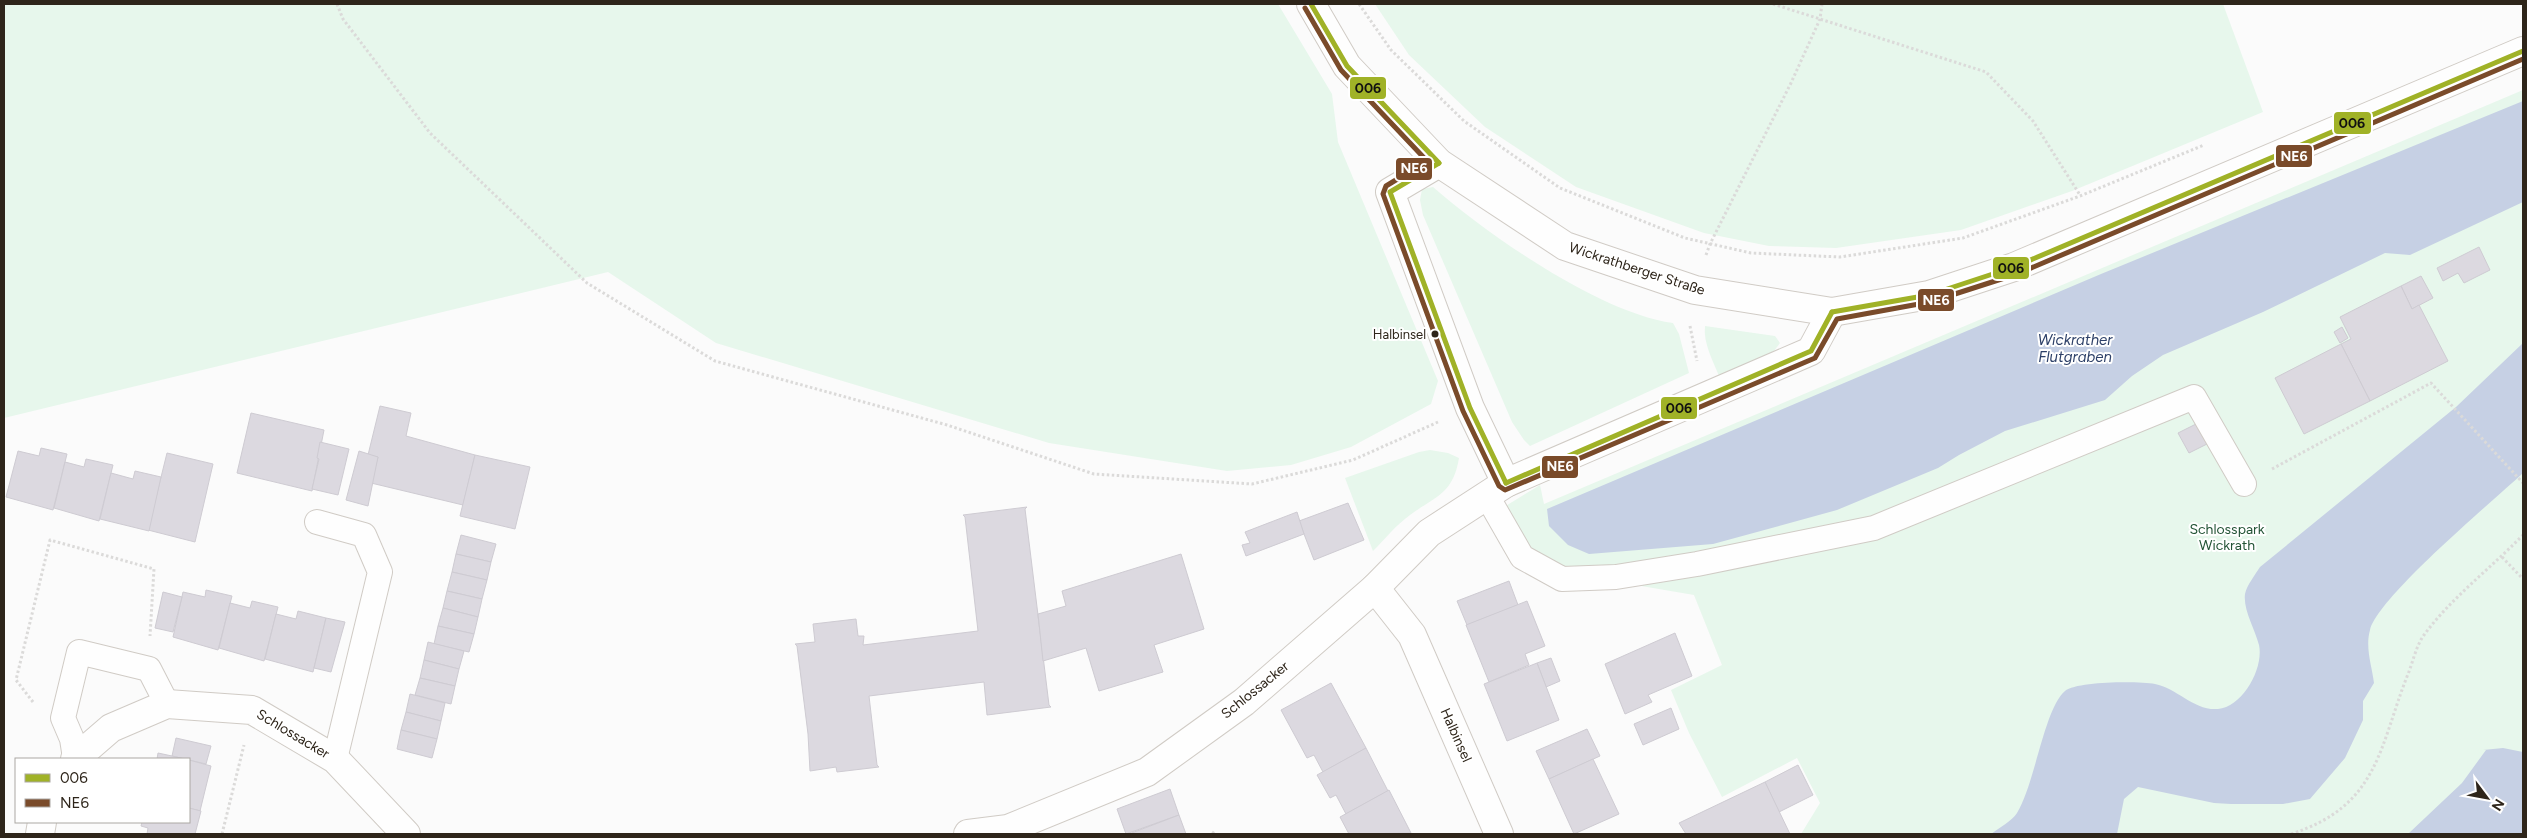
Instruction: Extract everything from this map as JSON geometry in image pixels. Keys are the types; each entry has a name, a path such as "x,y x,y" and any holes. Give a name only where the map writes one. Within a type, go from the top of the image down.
{"street":[{"name":"Wickrathberger Straße","path":"1311,4 1347,66 1439,163 1565,246 1696,290 1832,312 1929,295 2014,267 2523,51"},
{"path":"1439,163 1390,192 1470,408 1496,489"},
{"name":"Schlossacker","path":"968,834 1008,831 1147,772 1244,702 1376,588 1429,533 1496,489 1811,351 1832,312"},
{"name":"Halbinsel","path":"1376,588 1412,635 1499,834"},
{"name":"Schlossacker","path":"76,758 111,728 167,704 252,710 335,759 406,834"}],"lane":[{"path":"1496,489 1522,557 1562,579 1616,577 1697,564 1874,528 2194,397 2244,484"},
{"path":"317,522 364,535 380,572 335,759"},
{"path":"75,758 72,739 64,718 79,652 149,669 167,704"}],"path":[{"path":"337,4 343,19 430,133 587,283 715,361 947,425 1094,474 1252,484 1353,460 1470,408"},
{"path":"1359,4 1391,50 1464,121 1560,188 1685,238 1751,253 1840,257 1963,238 2080,196 2033,121 1986,72 1773,4"},
{"path":"1710,244 1783,100 1820,19 1822,4"},
{"path":"2244,484 2432,383 2456,407 2522,482"},
{"path":"2291,834 2309,828 2331,815 2353,798 2366,782 2387,739 2400,693 2423,636 2523,535"},
{"path":"2502,557 2523,579"},
{"path":"222,834 252,710"}],"green space":[{"path":"4,4 1278,4 1332,94 1338,142 1438,381 1431,404 1351,447 1291,465 1227,471 1049,443 716,343 608,272 4,418"},
{"path":"1375,4 2223,4 2263,112 2072,191 1961,230 1836,248 1769,246 1704,233 1576,187 1485,127 1409,55"},
{"name":"Schlosspark Wickrath","path":"2523,90 2523,834 1801,834 1820,803 1797,758 1722,797 1689,733 1671,690 1722,665 1694,595 1565,573 1527,552 1504,507 1540,485 1544,504"},
{"path":"1433,187 1483,227 1546,269 1579,288 1612,304 1644,316 1673,323 1679,334 1689,373 1530,446 1512,422 1423,215 1420,200 1422,189"},
{"path":"1705,326 1775,336 1780,343 1774,351 1719,376 1707,345"},
{"path":"1430,450 1448,453 1459,458 1448,487 1405,519 1373,551 1345,478 1419,452"}],"water":[{"name":"Wickrather Flutgraben","path":"2523,101 2523,202 2410,255 2385,253 2263,312 2163,355 2132,376 2105,400 2005,431 1938,468 1837,510 1713,544 1589,554 1568,545 1549,526 1547,509 2101,274"},
{"path":"2523,343 2523,473 2414,573 2393,595 2378,615 2370,630 2369,637 2374,683 2363,701 2363,720 2345,758 2310,799 2283,804 2214,803 2138,787 2124,799 2117,834 1991,834 2009,822 2017,813 2029,784 2051,714 2065,691 2082,685 2123,682 2147,683 2163,686 2193,703 2209,709 2227,707 2236,701 2250,685 2255,675 2260,654 2259,645 2247,613 2245,594 2247,587 2260,567 2456,407"},
{"path":"2503,748 2523,752 2523,834 2408,834 2462,783 2486,750 2483,750"}],"building":[{"path":"2479,247 2490,270 2464,283 2458,273 2443,281 2437,268"},
{"path":"2421,276 2433,298 2412,309 2401,286"},
{"path":"2401,286 2412,309 2419,305 2448,361 2370,401 2341,344 2351,339 2340,317"},
{"path":"2342,327 2348,338 2340,343 2334,332"},
{"path":"2341,344 2370,401 2304,434 2275,378"},
{"path":"380,406 411,413 406,436 475,455 463,505 371,483 378,457 368,455"},
{"path":"251,413 324,430 312,491 237,473"},
{"path":"2198,423 2209,443 2189,453 2178,433"},
{"path":"320,442 349,449 338,495 312,489 319,459 317,458"},
{"path":"41,448 67,454 53,510 6,497 18,451 39,456"},
{"path":"359,451 378,457 368,506 346,500"},
{"path":"167,453 213,464 195,542 148,530"},
{"path":"475,455 530,467 515,529 460,516"},
{"path":"86,459 113,465 99,521 54,508 65,462 84,467"},
{"path":"135,471 161,477 149,531 100,519 111,473 133,479"},
{"path":"1348,503 1364,540 1314,560 1299,521"},
{"path":"1027,507 1025,509 1049,705 1051,707 987,715 984,682 869,696 877,765 879,767 837,772 836,767 810,771 808,734 797,646 795,644 815,642 813,624 856,619 858,636 864,636 863,645 978,631 965,517 963,515"},
{"path":"1297,512 1304,534 1246,556 1242,545 1250,543 1245,532"},
{"path":"461,535 496,544 491,562 456,554"},
{"path":"456,554 491,562 487,580 452,572"},
{"path":"1181,554 1204,629 1154,645 1163,672 1099,691 1086,648 1043,661 1038,614 1066,606 1062,591"},
{"path":"452,572 487,580 482,599 447,591"},
{"path":"1509,581 1518,605 1467,625 1457,601"},
{"path":"206,590 232,596 218,650 173,637 183,592 205,597"},
{"path":"447,591 482,599 478,617 443,608"},
{"path":"163,592 182,597 173,632 155,628"},
{"path":"252,601 278,607 264,661 219,648 230,603 250,608"},
{"path":"1527,601 1545,646 1525,654 1529,665 1489,682 1466,625"},
{"path":"443,608 478,617 474,634 438,626"},
{"path":"298,611 326,618 313,672 265,659 276,614 296,619"},
{"path":"326,618 345,622 331,672 314,668"},
{"path":"438,626 474,634 469,652 434,644"},
{"path":"1675,633 1692,676 1648,695 1652,702 1625,714 1605,664"},
{"path":"428,642 464,651 459,669 424,660"},
{"path":"1551,658 1560,681 1546,687 1537,663"},
{"path":"424,660 459,669 455,686 420,678"},
{"path":"1537,663 1559,720 1507,741 1484,684"},
{"path":"420,678 455,686 451,704 415,695"},
{"path":"1331,683 1366,748 1323,772 1314,755 1307,758 1281,710"},
{"path":"410,694 445,703 441,721 406,712"},
{"path":"1671,708 1679,729 1643,745 1634,724"},
{"path":"406,712 441,721 437,739 401,730"},
{"path":"1587,729 1600,756 1549,779 1536,751"},
{"path":"401,730 437,739 432,758 397,749"},
{"path":"176,738 211,746 206,764 190,760 190,758 172,756"},
{"path":"1366,748 1388,791 1346,814 1336,795 1330,798 1317,775"},
{"path":"158,753 181,758 157,758"},
{"path":"1593,759 1619,814 1574,834 1549,779"},
{"path":"190,760 211,766 200,811 190,808"},
{"path":"1798,765 1813,795 1779,812 1765,782"},
{"path":"1765,782 1790,834 1686,834 1679,823"},
{"path":"1170,789 1179,815 1126,834 1117,809"},
{"path":"1389,790 1411,833 1349,834 1340,817"},
{"path":"190,808 201,811 195,834 147,834 148,828 141,826 142,823 190,823"},
{"path":"1179,815 1186,834 1129,834"}],"transit line":[{"name":"006","path":"1311,4 1347,66 1439,163"},
{"name":"NE6","path":"1305,8 1341,70 1427,161 1386,186 1383,194 1463,411 1499,486 1505,490 1815,358 1837,319 1930,302 2017,274 2523,59"},
{"name":"006","path":"1832,312 1929,295 2014,267 2523,51"},
{"name":"006","path":"1439,163 1390,192 1470,408 1506,483"},
{"name":"006","path":"1506,483 1811,351 1832,312"}],"place":[{"name":"Halbinsel","path":"1435,334"}]}
